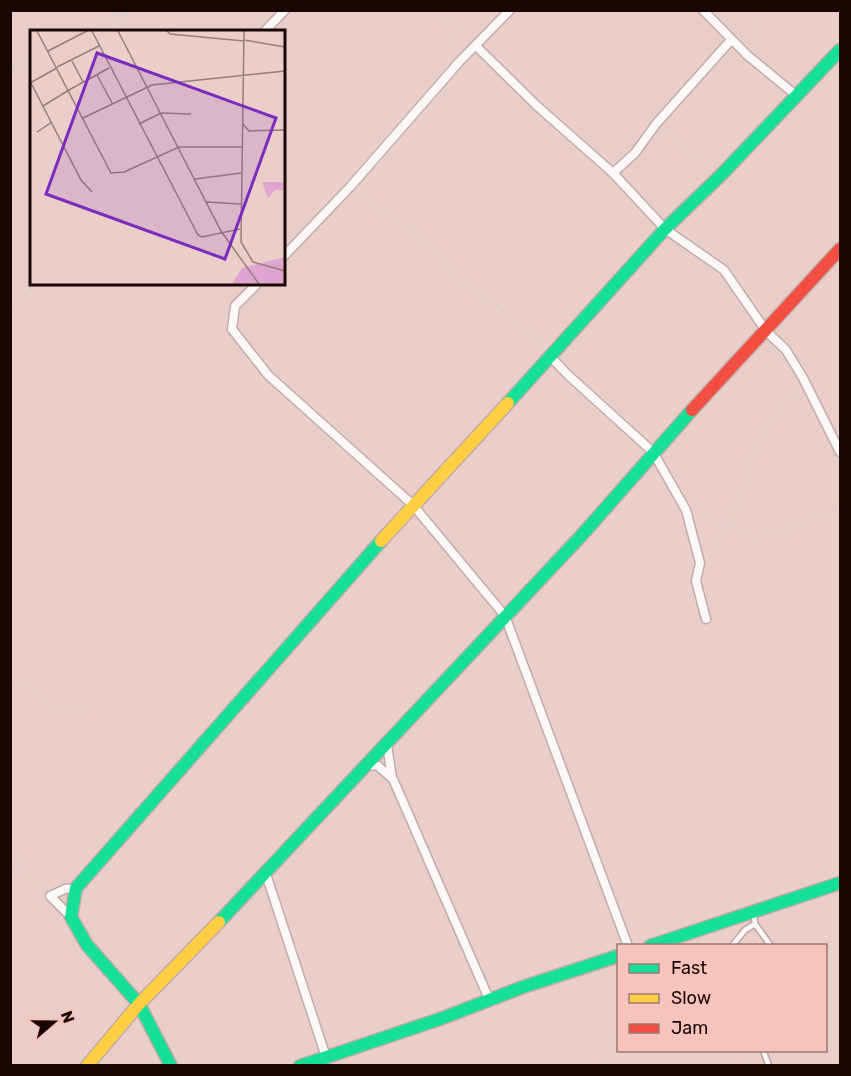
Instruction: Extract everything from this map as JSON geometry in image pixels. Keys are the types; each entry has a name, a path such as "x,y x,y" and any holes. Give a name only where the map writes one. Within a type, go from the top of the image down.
{"street":[{"path":"266,30 285,10"},
{"path":"285,255 350,187 460,61 510,10"},
{"path":"703,10 747,55 797,96"},
{"path":"613,173 635,153 656,124 731,40"},
{"path":"476,46 536,105 613,173 665,229 724,270 766,331 786,350 803,378 840,452"},
{"path":"71,917 76,888 413,505 551,357 665,229 722,174 840,50"},
{"path":"87,1065 138,1004 369,765 581,536 653,452 840,249"},
{"path":"256,285 236,306 232,329 268,375 413,505 505,616 628,944"},
{"path":"551,357 653,452 686,510 700,563 696,581 706,619"},
{"path":"387,745 393,779 489,999"},
{"path":"369,765 378,766 393,779"},
{"path":"266,873 326,1058"},
{"path":"654,944 754,919 840,883"},
{"path":"76,888 65,889 50,896 71,917 87,945 138,1004 171,1065"},
{"path":"300,1065 440,1019 489,999 617,956"}],"lane":[{"path":"733,944 754,919 770,944"}],"path":[{"path":"111,10 133,30"},
{"path":"83,30 114,15 140,10"},
{"path":"254,10 256,15 273,22"},
{"path":"437,10 458,25 453,44 460,61"},
{"path":"747,55 751,52 758,25 753,10"},
{"path":"12,66 30,55"},
{"path":"12,66 30,69"},
{"path":"656,124 722,174"},
{"path":"350,187 439,253 459,283 492,301 551,357"},
{"path":"10,310 36,285"},
{"path":"707,564 726,525 742,501 749,460 758,440 803,378"},
{"path":"686,510 740,528 759,538 840,508"},
{"path":"10,682 25,682 47,704 85,710"},
{"path":"10,851 27,874 50,896"},
{"path":"10,866 27,874"},
{"path":"604,1065 617,1033"}],"traffic: fast":[{"path":"508,403 665,229 722,174 840,50"},
{"path":"219,922 581,536 692,410"},
{"path":"171,1066 139,1004 87,945 71,917 76,888 381,541"},
{"path":"656,944 840,883"},
{"path":"300,1066 617,956"}],"traffic: slow":[{"path":"381,541 508,403"},
{"path":"87,1066 139,1004 219,922"}],"traffic: jam":[{"path":"692,410 840,249"}]}
